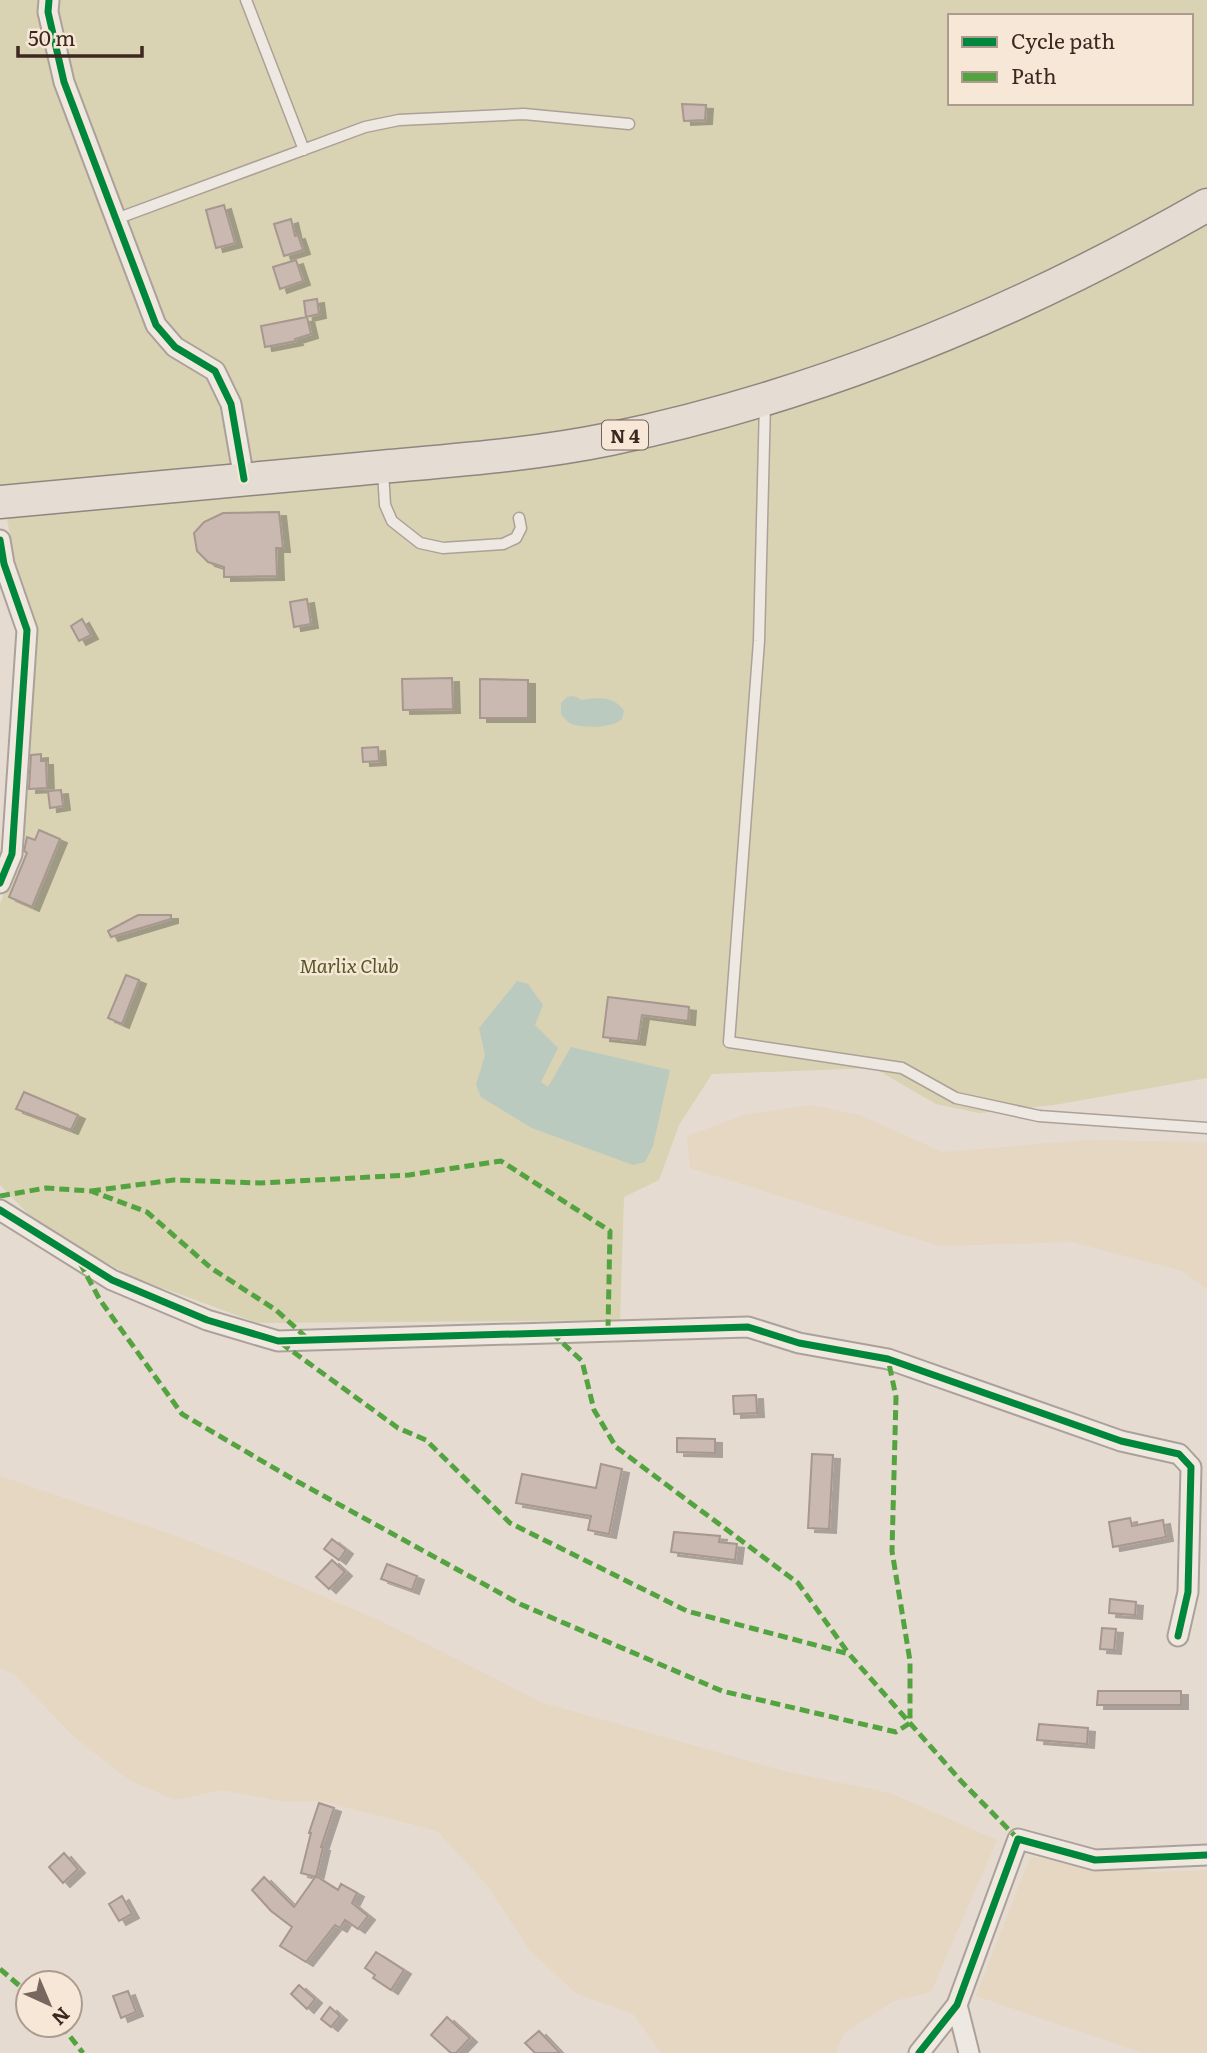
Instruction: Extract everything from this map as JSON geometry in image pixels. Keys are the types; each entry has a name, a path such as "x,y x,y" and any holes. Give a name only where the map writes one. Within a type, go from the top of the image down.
{"main road":[{"name":"N 4","path":"0,502 470,459 608,439 695,419 845,375 921,346 1098,264 1207,205"}],"street":[{"path":"49,0 48,12 64,82 156,325 175,347 215,372 231,404 244,479"},
{"path":"0,540 4,564 27,629 12,854 0,883"},
{"path":"0,1210 112,1280 207,1320 278,1340 748,1327 800,1343 888,1359 1121,1441 1179,1454 1191,1467 1188,1592 1178,1636"},
{"path":"919,2053 957,2004 1018,1839 1095,1860 1207,1855"},
{"path":"957,2004 969,2053"}],"lane":[{"path":"246,0 304,150"},
{"path":"116,219 365,128 399,120 524,114 629,124"},
{"path":"765,399 759,641 729,1042 902,1069 956,1098 1040,1116 1207,1128"},
{"path":"383,467 385,505 392,521 420,544 443,548 503,544 516,538 521,528 519,518"}],"shaded area":[{"path":"574,696 582,700 611,700 624,711 622,719 600,726 571,724 561,714 561,703 567,697"},
{"path":"517,981 528,984 543,1005 535,1025 558,1048 541,1082 548,1087 571,1047 670,1070 653,1146 645,1162 633,1165 532,1128 481,1097 476,1085 485,1055 479,1028"},
{"path":"811,1105 860,1115 942,1152 1086,1140 1207,1142 1207,1289 1182,1271 1072,1242 940,1246 690,1168 687,1136 744,1115"},
{"path":"0,1476 176,1536 264,1571 383,1622 543,1703 788,1772 890,1793 997,1840 931,1992 894,2001 844,2033 836,2053 661,2053 633,2014 575,1993 529,1949 486,1884 437,1831 322,1801 285,1802 222,1790 175,1800 129,1780 73,1736 14,1674 0,1668"},
{"path":"1030,1857 1156,1872 1207,1870 1207,2053 1143,2053 976,1996"}],"green space":[{"name":"Marlix Club","path":"0,0 1207,0 1207,1078 1054,1105 979,1113 936,1104 874,1068 712,1074 679,1125 659,1180 624,1197 620,1320 258,1323 130,1276 39,1225 0,1185 0,904 16,859 31,655 6,513 672,440 743,421 550,448 0,502"}],"building":[{"path":"682,104 706,105 705,120 684,121"},
{"path":"224,205 235,243 216,248 206,210"},
{"path":"291,219 295,236 298,235 303,250 284,256 274,224"},
{"path":"296,260 303,281 280,289 273,267"},
{"path":"317,299 319,314 306,317 304,301"},
{"path":"307,317 311,334 295,339 296,341 265,347 261,326"},
{"path":"279,512 283,548 276,548 277,576 224,577 224,567 208,562 197,551 194,533 204,522 223,513"},
{"path":"307,599 311,624 294,627 290,602"},
{"path":"82,619 91,635 79,641 71,626"},
{"path":"452,678 453,709 403,710 402,679"},
{"path":"480,679 528,680 528,718 480,718"},
{"path":"378,747 379,761 363,762 362,748"},
{"path":"41,754 41,761 46,761 47,788 29,789 31,755"},
{"path":"61,790 63,806 50,808 48,791"},
{"path":"39,830 60,839 32,907 9,897 27,853 24,851 27,837 35,840"},
{"path":"138,915 171,915 171,919 111,937 108,931"},
{"path":"126,975 139,980 122,1024 108,1018"},
{"path":"608,997 689,1007 688,1021 642,1015 638,1041 603,1037"},
{"path":"24,1092 78,1115 71,1130 16,1109"},
{"path":"756,1395 757,1413 734,1414 733,1396"},
{"path":"677,1438 715,1439 715,1453 677,1452"},
{"path":"812,1454 833,1455 829,1529 808,1528"},
{"path":"601,1464 622,1469 609,1534 588,1530 591,1516 516,1503 522,1474 596,1488"},
{"path":"1130,1518 1132,1526 1163,1520 1166,1537 1113,1547 1109,1522"},
{"path":"674,1532 720,1536 719,1542 737,1544 735,1560 671,1552"},
{"path":"332,1539 346,1550 339,1560 324,1549"},
{"path":"332,1560 345,1572 329,1589 316,1577"},
{"path":"387,1564 417,1576 412,1590 381,1579"},
{"path":"1110,1599 1136,1602 1135,1615 1109,1613"},
{"path":"1102,1628 1116,1629 1114,1650 1100,1649"},
{"path":"1098,1691 1181,1691 1181,1705 1097,1705"},
{"path":"1039,1724 1088,1728 1087,1744 1037,1740"},
{"path":"319,1803 334,1808 321,1847 316,1877 301,1873 309,1833"},
{"path":"64,1853 78,1869 63,1883 49,1867"},
{"path":"316,1876 338,1890 341,1884 357,1893 352,1903 368,1916 358,1929 345,1920 340,1928 335,1925 306,1962 280,1946 292,1927 271,1911 252,1890 264,1877 294,1907"},
{"path":"122,1896 132,1914 119,1921 109,1904"},
{"path":"376,1952 404,1970 391,1990 373,1978 375,1975 365,1968"},
{"path":"299,1985 315,1999 307,2009 291,1994"},
{"path":"128,1991 136,2012 121,2018 113,1996"},
{"path":"330,2007 340,2016 331,2027 321,2019"},
{"path":"447,2017 470,2038 456,2053 451,2053 431,2035"},
{"path":"539,2031 560,2053 535,2053 525,2043"}],"marked path":[{"path":"91,1191 174,1180 260,1183 409,1175 501,1161 610,1231 608,1329"},
{"path":"0,1196 46,1188 91,1191 147,1212 211,1268 276,1310 309,1340"},
{"path":"80,1263 100,1300 182,1414 291,1478 520,1604 722,1691 896,1732 910,1723 910,1661 892,1551 896,1397 888,1359"},
{"path":"552,1333 582,1361 594,1410 616,1447 798,1583 849,1654"},
{"path":"281,1343 398,1428 426,1440 510,1523 687,1611 849,1654 961,1781 1018,1839"},
{"path":"0,1969 14,1981"},
{"path":"72,2039 83,2053"}],"cycle path":[{"path":"49,0 48,12 64,82 156,325 175,347 215,371 231,404 244,479"},
{"path":"0,540 4,564 27,630 12,854 0,883"},
{"path":"0,1210 112,1280 207,1320 278,1341 748,1327 799,1343 888,1359 1121,1441 1179,1454 1191,1467 1188,1592 1178,1636"},
{"path":"919,2053 957,2005 1018,1839 1095,1860 1207,1855"}]}
